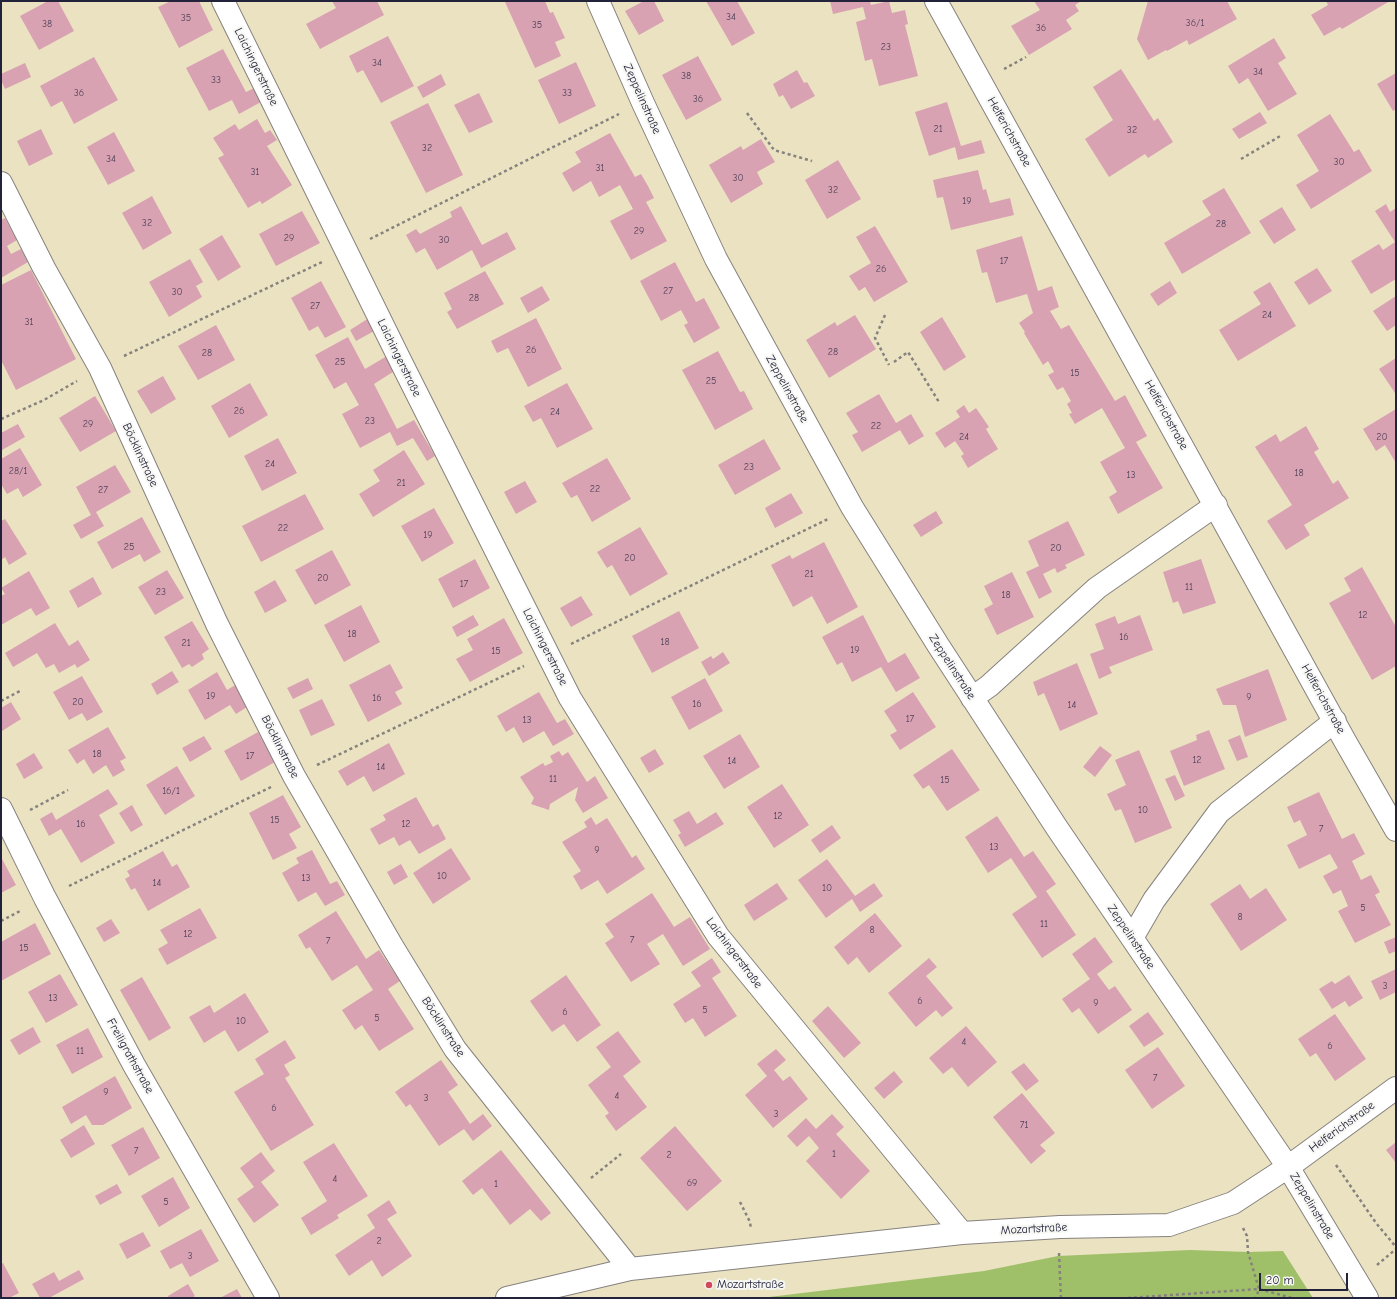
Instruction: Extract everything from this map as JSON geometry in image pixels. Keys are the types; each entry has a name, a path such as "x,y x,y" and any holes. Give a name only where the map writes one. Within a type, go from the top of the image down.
{"street":[{"name":"Laichingerstraße","path":"223,1 401,362 570,698 718,936 962,1233"},
{"name":"Zeppelinstraße","path":"598,1 643,103 716,259 852,507 972,698 1057,828 1288,1166 1367,1298"},
{"name":"Helferichstraße","path":"936,1 1216,505 1334,721 1396,830"},
{"name":"Böcklinstraße","path":"1,183 44,268 100,368 217,624 294,776 392,946 455,1049 630,1269"},
{"path":"972,698 989,686 1097,588 1216,505"},
{"path":"1132,938 1154,900 1219,812 1334,721"},
{"name":"Freiligrathstraße","path":"5,815 45,898 134,1064 268,1298"},
{"name":"Helferichstraße","path":"1288,1166 1396,1088"},
{"name":"Mozartstraße","path":"507,1298 630,1269 962,1233 1060,1227 1169,1225 1233,1203 1288,1166"}],"path":[{"path":"747,113 774,150 812,161"},
{"path":"1241,158 1282,135"},
{"path":"885,315 875,338 889,365"},
{"path":"894,362 908,352 939,402"},
{"path":"1,921 294,776 852,507"},
{"path":"1,701 20,691"},
{"path":"5,815 68,790"},
{"path":"1320,1143 1376,1223 1396,1247"},
{"path":"571,1194 621,1154"},
{"path":"1233,1203 1247,1236 1248,1252 1259,1289 1256,1298"},
{"path":"1060,1227 1058,1256 1061,1298"},
{"path":"1128,1298 1259,1289 1292,1298"}],"green space":[{"path":"1190,1250 1248,1252 1283,1251 1313,1298 761,1298 984,1271 1058,1256"}],"building":[{"path":"48,1 58,1 74,31 39,50 20,16"},
{"path":"171,1 199,1 213,30 179,48 158,7"},
{"path":"332,1 377,1 384,15 320,49 306,24 336,8"},
{"path":"545,1 550,13 553,12 565,38 555,42 561,56 535,68 505,2"},
{"path":"644,1 654,1 664,21 639,35 625,11"},
{"path":"706,1 737,1 755,33 732,46"},
{"path":"830,1 870,1 871,5 889,1 892,13 905,10 908,24 905,25 918,76 879,86 872,59 865,61 856,22 866,19 863,7 833,14"},
{"path":"1034,1 1081,1 1075,5 1079,11 1066,20 1072,29 1029,55 1011,26 1040,10"},
{"path":"1148,1 1227,1 1237,19 1189,45 1187,40 1148,60 1137,39"},
{"path":"1326,1 1390,1 1342,29 1340,27 1324,36 1311,15 1328,5"},
{"path":"388,36 414,86 381,103 363,70 357,73 349,56"},
{"path":"1274,38 1286,58 1278,63 1297,94 1268,111 1248,78 1239,84 1228,66"},
{"path":"223,49 246,92 254,88 261,102 239,114 232,100 209,111 186,68"},
{"path":"698,56 722,100 686,120 662,75"},
{"path":"94,57 118,100 74,124 62,101 51,107 40,86"},
{"path":"576,62 596,106 559,124 538,80"},
{"path":"25,63 31,77 5,89 1,80 1,74"},
{"path":"1121,69 1154,121 1158,118 1173,142 1148,158 1145,154 1109,177 1085,139 1113,120 1093,87"},
{"path":"797,70 804,83 807,82 815,96 791,109 783,95 779,97 773,84"},
{"path":"1396,73 1396,109 1393,111 1377,84"},
{"path":"441,74 446,85 423,98 417,87"},
{"path":"479,93 493,122 469,133 454,105"},
{"path":"947,102 961,146 981,140 985,153 958,160 955,147 929,156 915,112"},
{"path":"428,103 463,175 426,193 390,122"},
{"path":"1260,112 1267,123 1239,139 1232,129"},
{"path":"1330,114 1354,152 1359,149 1372,171 1311,209 1296,185 1319,171 1297,135"},
{"path":"257,119 265,133 270,130 277,140 267,146 292,185 262,204 260,201 248,208 218,158 224,155 213,138 235,124 239,130"},
{"path":"41,129 53,154 29,166 17,141"},
{"path":"114,132 135,171 108,185 87,147"},
{"path":"610,133 635,177 641,174 648,186 654,198 646,202 667,241 631,260 610,221 633,209 620,185 599,197 591,181 573,192 562,173 581,162 575,152"},
{"path":"761,139 775,162 757,172 763,184 731,203 709,165 741,146 743,150"},
{"path":"838,160 861,199 827,219 805,180"},
{"path":"978,170 983,190 986,189 990,203 1010,198 1014,215 951,230 943,197 937,198 933,180"},
{"path":"1224,188 1251,233 1182,274 1164,243 1211,215 1202,201"},
{"path":"152,196 172,233 143,250 122,213"},
{"path":"1386,204 1390,212 1396,208 1396,279 1371,294 1351,261 1379,244 1383,250 1395,242 1375,211"},
{"path":"461,206 482,245 507,232 516,249 481,268 472,250 437,270 425,248 416,253 406,235 416,229 420,234 452,217 450,212"},
{"path":"1282,207 1296,230 1274,244 1259,221"},
{"path":"302,211 320,243 276,266 259,234"},
{"path":"5,218 17,240 7,246 11,254 21,249 28,262 1,278 1,220"},
{"path":"875,226 908,282 874,302 865,287 859,291 849,276 871,263 856,237"},
{"path":"222,235 241,267 218,281 199,249"},
{"path":"1022,236 1038,291 1052,286 1059,307 1050,311 1061,329 1069,325 1115,401 1125,395 1147,436 1136,442 1163,488 1118,514 1109,497 1117,492 1100,462 1125,448 1102,408 1075,424 1069,414 1072,413 1067,404 1071,401 1063,387 1057,390 1048,375 1054,372 1048,361 1043,365 1019,323 1033,313 1027,294 996,303 987,272 982,273 976,250"},
{"path":"190,259 203,282 196,286 202,297 169,317 149,282"},
{"path":"675,262 696,302 704,298 720,328 694,343 684,325 688,323 681,310 661,321 640,281"},
{"path":"1317,268 1332,291 1309,305 1294,282"},
{"path":"31,270 76,359 16,390 1,360 1,285"},
{"path":"485,271 504,304 457,329 447,312 452,309 444,293"},
{"path":"321,281 346,327 325,338 318,326 309,331 291,298"},
{"path":"1170,281 1177,293 1158,306 1150,294"},
{"path":"1270,282 1296,326 1238,361 1219,330 1261,304 1253,292"},
{"path":"542,286 550,300 528,313 520,298"},
{"path":"1396,296 1396,325 1387,331 1373,311"},
{"path":"855,315 876,349 829,378 806,340 835,322 837,326"},
{"path":"942,317 966,357 944,371 920,332"},
{"path":"369,318 376,330 356,341 350,330"},
{"path":"536,318 562,369 528,387 508,348 497,353 491,341"},
{"path":"216,325 235,360 198,380 178,346"},
{"path":"348,337 365,369 387,356 396,370 374,384 397,429 414,420 435,456 427,461 413,438 397,446 390,432 360,448 342,414 359,405 346,382 334,389 315,355"},
{"path":"718,351 740,392 744,391 753,409 715,430 682,370"},
{"path":"1396,358 1396,393 1395,393 1379,369"},
{"path":"163,376 176,399 151,414 137,391"},
{"path":"250,383 268,415 229,438 211,406"},
{"path":"567,383 593,429 557,448 541,418 533,422 524,406"},
{"path":"879,394 896,423 911,414 924,436 909,445 900,430 862,452 852,435 858,432 846,413"},
{"path":"95,396 116,431 80,452 59,418"},
{"path":"964,405 969,413 976,408 989,427 986,429 998,449 968,468 961,456 964,454 955,441 945,448 935,433 960,417 956,411"},
{"path":"1396,409 1396,463 1385,445 1376,451 1363,429"},
{"path":"18,424 25,437 2,450 1,433"},
{"path":"1306,426 1319,449 1314,452 1333,484 1338,480 1349,498 1304,525 1310,535 1286,550 1267,521 1292,505 1255,447 1276,434 1280,442"},
{"path":"278,438 297,473 262,491 244,456"},
{"path":"764,439 781,469 735,495 718,465"},
{"path":"20,448 42,485 23,497 18,488 7,494 1,484 1,459"},
{"path":"404,450 425,484 373,517 359,494 380,481 373,470"},
{"path":"607,458 631,499 592,522 577,495 571,498 562,483"},
{"path":"115,465 131,492 96,512 104,526 81,539 73,525 91,515 76,487"},
{"path":"525,481 537,502 516,514 504,492"},
{"path":"791,493 803,513 775,528 765,508"},
{"path":"305,494 324,529 261,562 242,526"},
{"path":"434,508 454,543 422,562 401,526"},
{"path":"936,511 943,523 921,537 913,525"},
{"path":"142,517 161,552 144,562 140,554 112,569 97,542"},
{"path":"5,519 27,554 9,565 5,557 1,560 1,521"},
{"path":"1068,521 1085,555 1065,565 1067,568 1057,573 1055,568 1043,574 1052,592 1039,599 1026,572 1039,566 1028,541"},
{"path":"640,527 668,574 630,596 612,565 607,568 597,552"},
{"path":"824,542 858,607 827,624 812,596 793,607 771,565 790,555 792,559"},
{"path":"332,550 351,585 315,605 295,570"},
{"path":"475,559 490,588 453,608 438,579"},
{"path":"1201,559 1216,603 1183,614 1178,601 1173,603 1163,572"},
{"path":"1362,567 1396,627 1396,666 1372,680 1329,603 1351,591 1344,578"},
{"path":"167,570 184,598 155,615 138,587"},
{"path":"29,571 50,608 36,616 31,608 1,625 1,596 5,594 1,588"},
{"path":"1012,572 1034,617 997,635 984,609 993,604 984,586"},
{"path":"93,577 102,594 78,608 69,591"},
{"path":"275,580 287,601 265,613 254,592"},
{"path":"581,596 593,615 571,627 560,608"},
{"path":"361,605 380,642 344,662 324,625"},
{"path":"679,611 699,648 652,673 632,636"},
{"path":"473,615 479,625 457,637 452,627"},
{"path":"863,615 888,663 905,653 920,678 896,692 881,667 852,682 842,662 837,665 822,637"},
{"path":"1140,615 1153,650 1109,667 1112,673 1099,679 1090,654 1104,649 1095,624 1115,616 1118,624"},
{"path":"504,618 523,653 470,682 456,659 473,650 467,639"},
{"path":"192,621 209,649 202,654 204,659 192,667 189,664 182,668 164,637"},
{"path":"55,623 69,646 78,640 90,660 77,668 75,664 59,673 54,664 46,668 37,653 13,667 5,653"},
{"path":"723,652 730,663 709,676 701,662 711,656 713,659"},
{"path":"1077,663 1098,714 1060,731 1044,693 1038,696 1033,682"},
{"path":"390,664 403,688 395,692 402,704 368,722 349,685"},
{"path":"1268,669 1287,720 1245,737 1236,705 1223,705 1216,689"},
{"path":"172,671 179,682 157,695 151,684"},
{"path":"217,672 227,690 237,684 250,705 236,714 230,705 205,720 188,690"},
{"path":"82,676 103,712 87,721 82,713 69,720 53,692"},
{"path":"308,678 313,689 293,699 287,688"},
{"path":"705,678 723,711 689,730 671,697"},
{"path":"539,692 557,723 565,719 574,734 553,746 544,731 523,743 514,727 506,732 497,716"},
{"path":"913,692 936,727 900,750 890,735 897,731 884,711"},
{"path":"322,699 335,725 311,736 299,710"},
{"path":"11,702 21,719 2,731 1,708"},
{"path":"108,727 126,758 120,761 125,770 113,777 106,765 93,774 84,759 77,764 68,750"},
{"path":"1209,730 1225,769 1184,786 1170,751 1197,740 1196,735"},
{"path":"258,732 275,762 241,781 224,751"},
{"path":"740,734 760,767 724,789 703,756"},
{"path":"1240,735 1248,757 1237,761 1228,740"},
{"path":"204,736 212,749 190,762 182,748"},
{"path":"389,743 405,774 373,792 364,776 347,786 338,771"},
{"path":"1100,746 1112,755 1095,777 1083,767"},
{"path":"655,749 664,764 649,773 640,758"},
{"path":"952,749 980,790 947,811 929,785 923,789 913,775"},
{"path":"1139,750 1172,828 1135,843 1121,809 1115,811 1107,794 1126,785 1115,760"},
{"path":"559,751 562,756 568,752 587,782 595,776 608,798 583,813 575,800 578,787 550,804 549,810 531,804 534,798 520,777 543,763 545,766 553,762 550,756"},
{"path":"34,753 43,768 24,779 16,764"},
{"path":"177,766 195,796 165,815 146,785"},
{"path":"1175,775 1185,796 1175,801 1165,779"},
{"path":"782,784 809,825 774,848 747,807"},
{"path":"108,789 118,804 99,815 115,843 81,863 61,829 49,836 40,819 52,812 56,820"},
{"path":"1319,792 1342,839 1354,833 1365,854 1352,861 1361,880 1371,875 1380,892 1375,895 1391,925 1355,943 1338,911 1348,906 1341,890 1333,894 1323,876 1338,868 1330,854 1299,869 1287,845 1307,835 1300,820 1294,823 1287,807"},
{"path":"283,795 301,827 289,834 297,848 273,860 249,813"},
{"path":"416,797 433,827 438,824 446,839 419,854 410,840 399,846 394,837 379,845 370,829 386,820 383,815"},
{"path":"132,805 143,825 131,832 119,813"},
{"path":"689,811 697,824 716,812 724,824 685,847 678,835 681,833 673,820"},
{"path":"997,816 1024,857 1033,851 1056,884 1046,891 1076,935 1042,958 1012,914 1037,897 1011,858 988,873 965,837"},
{"path":"591,817 596,825 607,818 632,858 636,855 645,869 607,894 598,880 581,890 573,876 581,871 562,842 587,827 584,822"},
{"path":"832,825 841,838 820,853 811,840"},
{"path":"451,848 471,879 433,904 413,873"},
{"path":"312,850 330,884 337,881 345,895 325,906 316,892 298,902 282,873 299,863 296,858"},
{"path":"163,851 172,867 177,864 190,887 148,911 135,888 131,890 125,879 130,876 127,871"},
{"path":"1,857 16,885 1,893"},
{"path":"827,859 855,896 874,883 883,896 860,912 852,899 826,918 798,880"},
{"path":"401,864 408,877 394,885 387,872"},
{"path":"777,883 788,899 754,921 744,905"},
{"path":"1240,884 1250,899 1266,888 1287,920 1241,951 1210,904"},
{"path":"652,893 674,927 690,917 710,949 683,966 663,934 647,944 660,964 631,982 605,943 614,937 605,924"},
{"path":"200,908 217,938 167,965 158,949 168,943 160,930"},
{"path":"336,911 366,959 379,950 400,981 388,989 414,1029 379,1051 362,1025 355,1030 342,1010 373,990 357,965 332,981 310,947 306,949 298,935"},
{"path":"875,913 902,946 869,973 857,957 848,965 834,947"},
{"path":"111,919 120,933 104,942 96,928"},
{"path":"35,923 51,954 1,981 1,942"},
{"path":"1095,937 1113,962 1097,974 1109,990 1115,986 1132,1010 1098,1034 1079,1008 1072,1013 1062,999 1090,979 1072,954"},
{"path":"1396,937 1396,951 1389,954 1384,942"},
{"path":"712,958 721,972 712,978 737,1016 705,1037 693,1018 685,1023 673,1004 701,986 691,972"},
{"path":"929,958 937,967 926,976 953,1008 942,1017 936,1010 916,1027 888,993"},
{"path":"1396,969 1396,992 1380,1000 1371,981"},
{"path":"60,974 78,1005 46,1023 28,992"},
{"path":"566,975 601,1025 577,1042 564,1024 552,1032 530,1001"},
{"path":"1349,975 1363,998 1349,1007 1345,1001 1332,1009 1319,989 1332,981 1335,984"},
{"path":"142,977 171,1028 149,1041 120,990"},
{"path":"245,993 269,1032 238,1052 225,1030 204,1043 189,1017 210,1005 214,1013"},
{"path":"828,1006 861,1043 844,1058 812,1021"},
{"path":"1148,1012 1164,1034 1144,1047 1129,1026"},
{"path":"1335,1014 1366,1059 1335,1081 1316,1053 1310,1057 1298,1039"},
{"path":"966,1026 997,1062 968,1087 952,1067 943,1074 929,1058"},
{"path":"33,1027 41,1042 19,1055 10,1040"},
{"path":"88,1028 103,1057 72,1074 56,1045"},
{"path":"618,1031 641,1062 623,1076 647,1107 616,1131 605,1116 609,1113 588,1085 611,1067 596,1047"},
{"path":"285,1040 296,1058 284,1065 290,1075 285,1078 314,1125 271,1151 234,1092 264,1074 255,1059"},
{"path":"1158,1047 1185,1086 1152,1109 1125,1070"},
{"path":"776,1049 786,1060 774,1070 783,1081 790,1076 808,1099 773,1128 745,1095 767,1076 757,1064"},
{"path":"441,1060 458,1085 448,1092 470,1124 483,1114 492,1126 473,1141 464,1129 439,1146 410,1104 406,1107 395,1092"},
{"path":"1024,1063 1039,1081 1026,1091 1011,1072"},
{"path":"894,1071 903,1082 884,1099 874,1088"},
{"path":"115,1076 132,1108 103,1125 92,1125 86,1115 71,1124 62,1107"},
{"path":"1022,1093 1055,1133 1040,1145 1046,1151 1031,1164 993,1117"},
{"path":"832,1114 844,1127 836,1134 870,1171 841,1199 806,1161 819,1148 809,1136 797,1147 787,1136 806,1118 816,1129"},
{"path":"84,1125 95,1144 71,1158 60,1140"},
{"path":"675,1126 722,1181 687,1211 640,1158"},
{"path":"143,1127 160,1158 129,1176 111,1145"},
{"path":"1396,1142 1396,1163 1386,1150"},
{"path":"334,1143 368,1196 337,1215 339,1218 311,1235 301,1218 327,1201 303,1162"},
{"path":"501,1150 551,1213 541,1221 530,1209 510,1225 482,1188 473,1195 462,1181"},
{"path":"261,1152 275,1171 261,1182 279,1205 254,1223 237,1199 254,1187 240,1168"},
{"path":"173,1177 190,1208 159,1227 141,1196"},
{"path":"117,1184 122,1193 100,1205 95,1196"},
{"path":"389,1200 397,1213 387,1219 412,1256 382,1277 372,1260 349,1276 335,1255 375,1228 367,1215"},
{"path":"201,1229 219,1261 190,1277 182,1263 170,1269 160,1251"},
{"path":"143,1232 151,1246 127,1259 119,1244"},
{"path":"3,1263 19,1293 9,1298 1,1298 1,1264"},
{"path":"79,1270 84,1279 49,1298 40,1298 32,1284 54,1272 59,1281"},
{"path":"188,1284 195,1296 192,1298 169,1298 168,1296"},
{"path":"237,1289 242,1298 220,1298"}],"place":[{"name":"Mozartstraße","path":"709,1285"}]}
